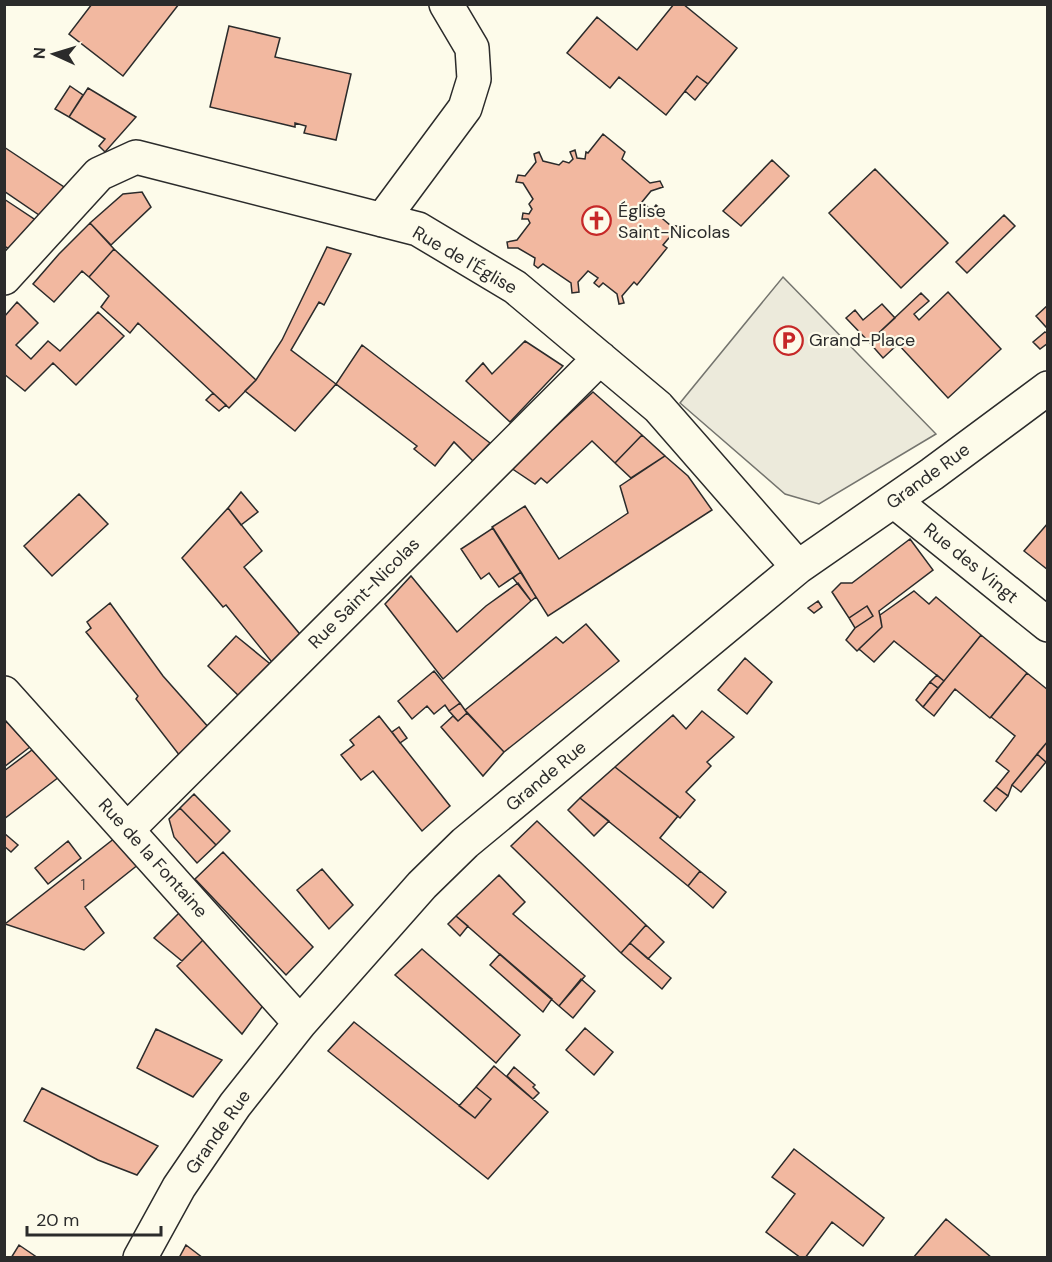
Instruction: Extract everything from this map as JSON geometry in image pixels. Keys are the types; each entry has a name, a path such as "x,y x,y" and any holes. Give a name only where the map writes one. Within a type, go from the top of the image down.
{"street":[{"path":"382,219 465,108 474,79 472,48 447,4"},
{"name":"Rue de l'Église","path":"4,278 99,174 135,157 418,229 515,286 658,407 798,567"},
{"name":"Rue Saint-Nicolas","path":"128,829 600,358"},
{"name":"Grande Rue","path":"140,1257 179,1187 235,1105 300,1023 422,885 465,843 798,567 894,501 1047,388"},
{"name":"Rue des Vingt","path":"894,501 1047,625"},
{"name":"Rue de la Fontaine","path":"4,693 300,1023"}],"shaded area":[{"name":"Grand-Place","path":"783,277 936,434 819,504 785,494 680,403"}],"building":[{"path":"92,4 179,4 123,76 69,34"},
{"path":"674,4 683,4 737,48 708,84 697,76 666,115 619,77 610,88 567,53 597,17 637,50"},
{"path":"229,26 280,38 275,57 351,74 336,140 304,133 306,126 295,123 295,127 210,107"},
{"path":"697,76 708,84 695,100 685,91"},
{"path":"70,86 83,95 69,117 55,109"},
{"path":"88,88 136,117 105,152 99,146 105,139 69,117"},
{"name":"Église Saint-Nicolas","path":"603,134 625,152 622,159 650,183 660,181 663,187 651,191 642,202 652,210 656,205 661,209 657,214 670,225 682,227 683,232 674,232 663,245 667,248 637,285 634,282 622,296 624,303 619,304 617,294 603,283 599,287 594,283 598,278 588,271 578,282 579,292 572,293 571,283 543,264 538,268 534,265 535,258 518,248 508,248 507,242 517,240 530,223 528,219 522,219 523,213 529,214 532,209 529,204 533,199 523,183 516,182 518,175 525,176 536,162 534,154 539,152 543,161 559,165 563,161 569,163 573,159 570,152 575,150 577,158 585,159 586,152 588,153"},
{"path":"4,147 64,187 42,217 4,191"},
{"path":"772,160 789,176 741,226 723,211"},
{"path":"875,169 948,243 901,288 829,213"},
{"path":"142,192 151,207 111,245 90,223 123,194"},
{"path":"4,199 37,221 11,250 4,246"},
{"path":"1004,215 1015,226 967,273 956,262"},
{"path":"90,223 114,249 89,277 82,271 54,302 33,284"},
{"path":"327,247 351,254 324,305 319,302 291,350 336,384 295,431 245,391 256,380 282,340"},
{"path":"114,249 256,380 229,408 138,323 130,333 101,307 109,296 89,277"},
{"path":"948,292 1001,349 948,398 898,344 883,358 869,342 921,293 929,301 914,314 919,320"},
{"path":"17,302 38,323 16,345 31,359 48,341 60,351 98,312 124,336 76,385 53,363 25,391 4,374 4,317"},
{"path":"882,304 895,318 869,342 846,318 855,310 863,320"},
{"path":"1048,305 1048,326 1046,327 1036,316"},
{"path":"1045,332 1048,334 1048,343 1040,349 1033,342"},
{"path":"525,341 563,366 510,422 466,381 483,363 492,374"},
{"path":"362,345 490,443 473,461 454,442 435,466 414,449 417,446 336,384"},
{"path":"593,392 642,435 615,463 592,441 547,483 541,478 535,484 511,468"},
{"path":"213,393 226,405 219,411 206,400"},
{"path":"642,435 665,456 631,478 615,463"},
{"path":"665,456 688,476 712,510 548,616 492,527 525,506 559,559 628,513 620,486"},
{"path":"241,492 258,512 241,525 228,508"},
{"path":"79,494 108,524 52,576 24,546"},
{"path":"228,508 262,551 244,567 304,639 275,666 226,605 223,607 182,558"},
{"path":"1048,523 1048,570 1024,551"},
{"path":"493,528 521,572 499,587 489,573 481,579 461,549"},
{"path":"910,539 933,570 879,611 882,627 857,651 846,640 855,628 873,616 867,606 849,618 832,592 841,583 852,583"},
{"path":"521,572 536,597 531,601 513,578"},
{"path":"411,576 457,632 486,606 518,583 531,601 443,679 385,604"},
{"path":"914,591 929,604 936,597 981,635 944,681 894,641 874,662 859,649 882,627 880,615"},
{"path":"818,601 822,607 814,613 808,608"},
{"path":"110,603 163,676 210,729 180,756 136,699 138,696 86,632 91,628 87,622"},
{"path":"867,606 873,616 855,628 849,618"},
{"path":"586,624 619,661 504,752 465,710 556,637 563,643"},
{"path":"981,635 1027,673 990,718 955,689 934,716 923,707"},
{"path":"236,636 274,667 242,699 208,666"},
{"path":"745,658 772,682 747,714 718,690"},
{"path":"434,671 460,703 449,711 445,705 434,714 427,706 412,719 398,701"},
{"path":"1027,673 1048,690 1048,741 1012,785 1008,796 996,787 1009,771 996,761 1015,736 991,717"},
{"path":"937,675 944,681 938,688 930,682"},
{"path":"930,682 938,688 923,707 916,700"},
{"path":"460,703 467,713 458,721 449,711"},
{"path":"702,711 734,737 707,762 711,766 686,792 695,800 680,818 615,767 673,715 686,729"},
{"path":"467,713 504,752 483,776 441,727 453,716 458,721"},
{"path":"379,716 450,806 422,831 373,771 361,780 341,755 354,745 350,740"},
{"path":"7,722 30,747 4,767 4,724"},
{"path":"399,727 407,738 400,743 392,732"},
{"path":"1048,741 1048,759 1046,762 1037,754"},
{"path":"32,750 59,777 4,819 4,771"},
{"path":"1037,754 1046,762 1021,792 1012,785"},
{"path":"615,767 678,816 660,838 700,871 688,886 580,798"},
{"path":"996,787 1008,796 996,811 984,801"},
{"path":"194,794 230,831 216,845 180,808"},
{"path":"580,798 609,821 594,836 568,810"},
{"path":"180,808 216,845 197,863 174,837 169,819"},
{"path":"537,821 646,925 621,953 511,846"},
{"path":"4,833 18,845 11,852 4,846"},
{"path":"115,838 139,864 85,907 104,933 84,950 5,924"},
{"path":"68,841 81,858 48,884 35,868"},
{"path":"223,852 313,947 286,975 195,879"},
{"path":"322,869 353,905 329,929 297,890"},
{"path":"700,871 726,892 713,908 688,886"},
{"path":"499,875 525,902 513,914 585,976 559,1006 456,916"},
{"path":"182,910 206,937 182,961 154,938"},
{"path":"456,916 468,926 460,936 448,924"},
{"path":"646,925 664,942 648,959 630,943"},
{"path":"206,937 264,999 262,1007 242,1034 177,966"},
{"path":"630,943 671,978 662,989 621,953"},
{"path":"422,949 520,1035 496,1063 395,975"},
{"path":"500,954 552,999 543,1012 490,965"},
{"path":"581,979 595,991 573,1018 559,1006"},
{"path":"354,1022 475,1118 491,1099 476,1087 494,1066 548,1112 488,1179 328,1051"},
{"path":"585,1028 613,1052 594,1075 566,1050"},
{"path":"156,1029 222,1060 193,1097 137,1068"},
{"path":"514,1067 535,1085 533,1087 539,1093 533,1099 507,1076"},
{"path":"476,1087 491,1099 475,1118 459,1106"},
{"path":"42,1088 158,1146 137,1175 98,1160 24,1121"},
{"path":"794,1149 884,1218 863,1246 832,1222 805,1258 801,1258 766,1232 795,1194 772,1177"},
{"path":"946,1219 992,1258 913,1258"},
{"path":"19,1245 38,1258 11,1258"},
{"path":"186,1245 203,1258 179,1258"}],"place":[{"name":"Église Saint-Nicolas","path":"597,221"},
{"name":"Grand-Place","path":"788,340"}]}
